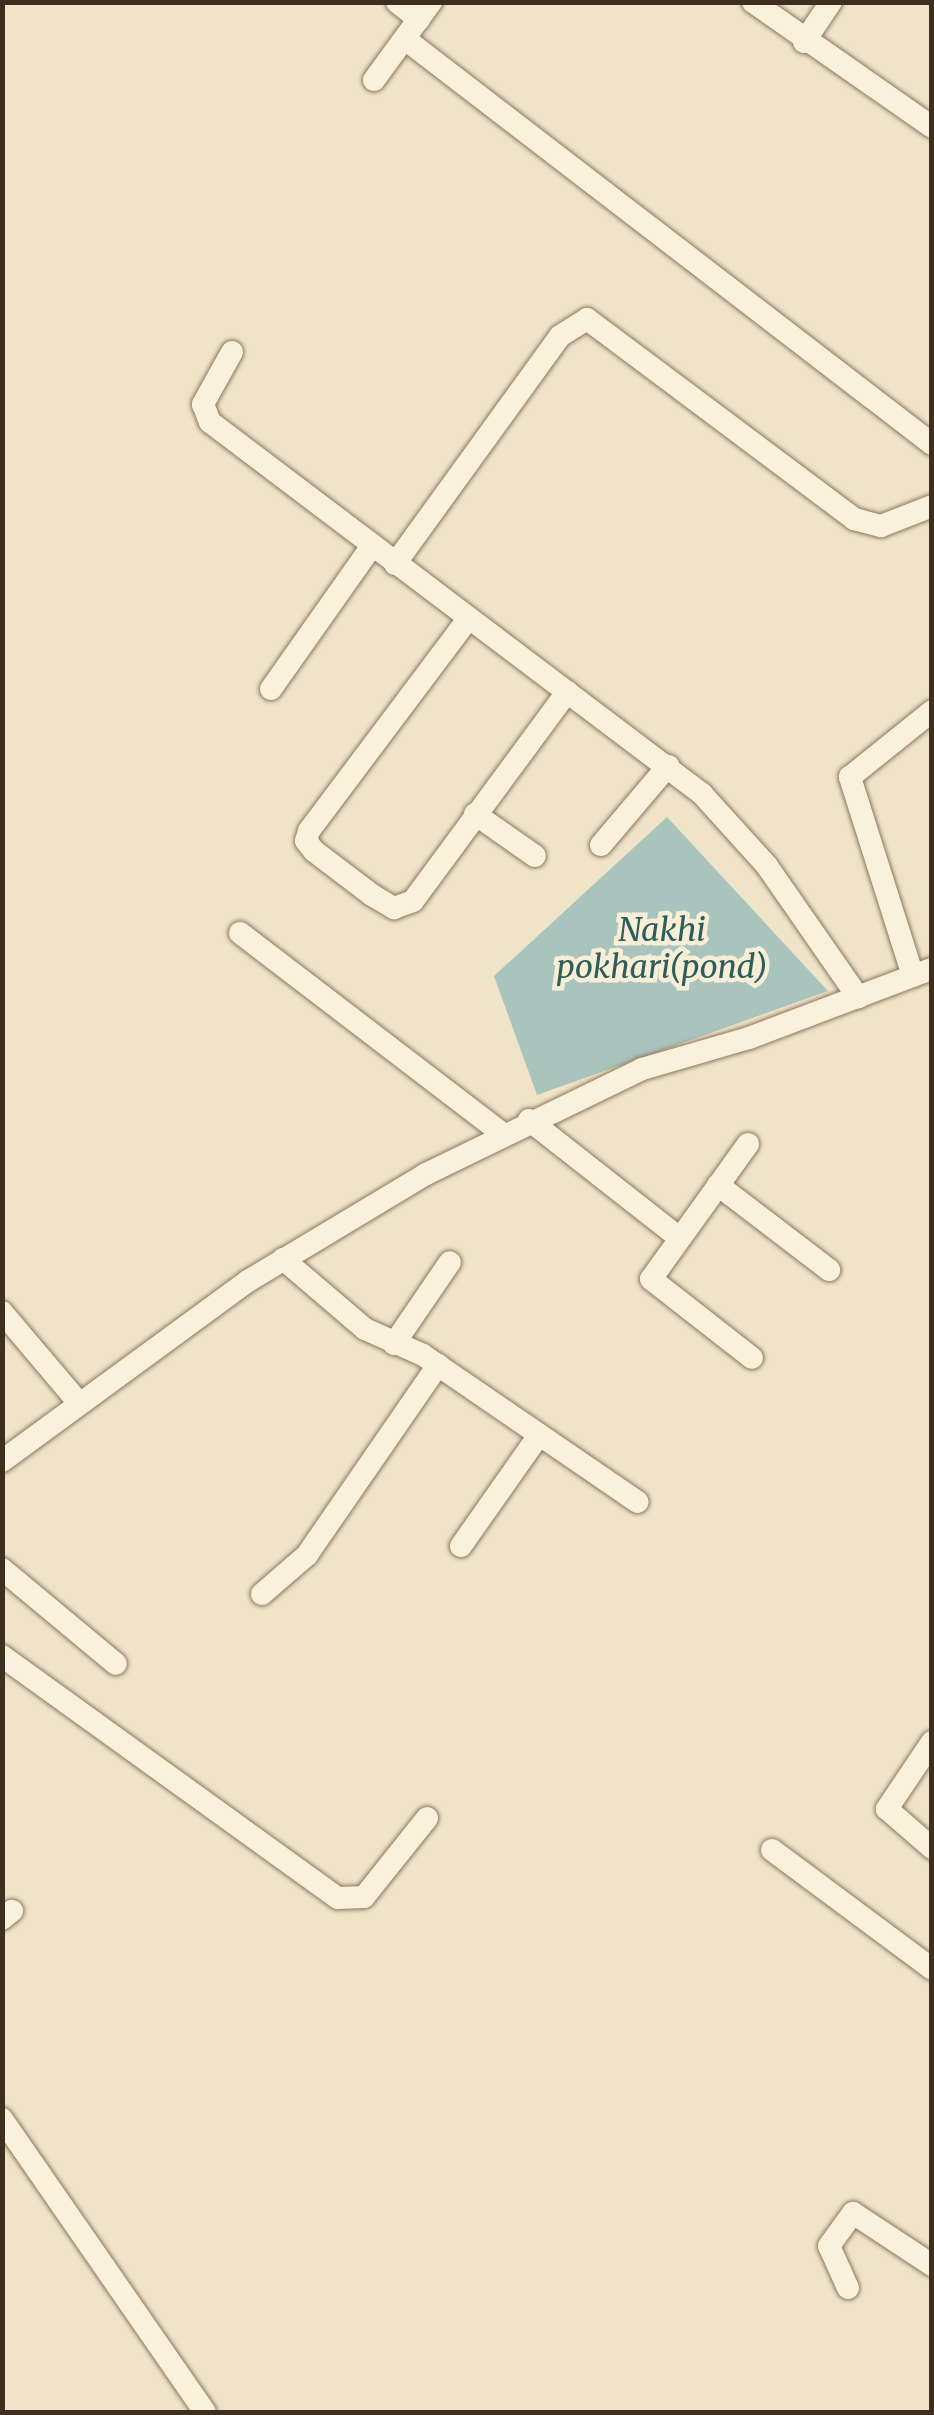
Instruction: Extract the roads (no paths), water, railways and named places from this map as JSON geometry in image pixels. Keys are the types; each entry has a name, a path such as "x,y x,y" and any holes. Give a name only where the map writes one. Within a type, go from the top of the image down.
{"street":[{"path":"374,80 425,10 397,2"},
{"path":"753,2 804,42 931,126"},
{"path":"804,42 832,2"},
{"path":"404,38 932,444"},
{"path":"395,564 560,336 587,319 854,519 881,526 932,506"},
{"path":"232,352 203,404 210,422 370,546 668,766 731,822 858,997"},
{"path":"271,689 370,546"},
{"path":"468,619 306,841 372,896 394,908 406,907 568,692"},
{"path":"2,1462 78,1403 284,1259 529,1120 642,1069 922,973 850,778 932,711"},
{"path":"601,845 668,766"},
{"path":"475,814 535,856"},
{"path":"240,932 503,1134"},
{"path":"529,1120 678,1237"},
{"path":"748,1144 654,1270 654,1287 752,1358"},
{"path":"718,1185 829,1270"},
{"path":"284,1259 365,1329 438,1365 638,1502"},
{"path":"394,1344 450,1262"},
{"path":"2,1312 78,1403"},
{"path":"262,1594 306,1555 438,1365"},
{"path":"462,1546 540,1435"},
{"path":"2,1570 116,1664"},
{"path":"2,1656 338,1898 364,1896 427,1818"},
{"path":"932,1742 887,1809 932,1848"},
{"path":"772,1850 932,1970"},
{"path":"2,2119 204,2412"},
{"path":"848,2288 828,2246 853,2213 932,2264"}],"water":[{"name":"Nakhi pokhari(pond)","path":"667,817 828,991 537,1095 494,976"}]}
